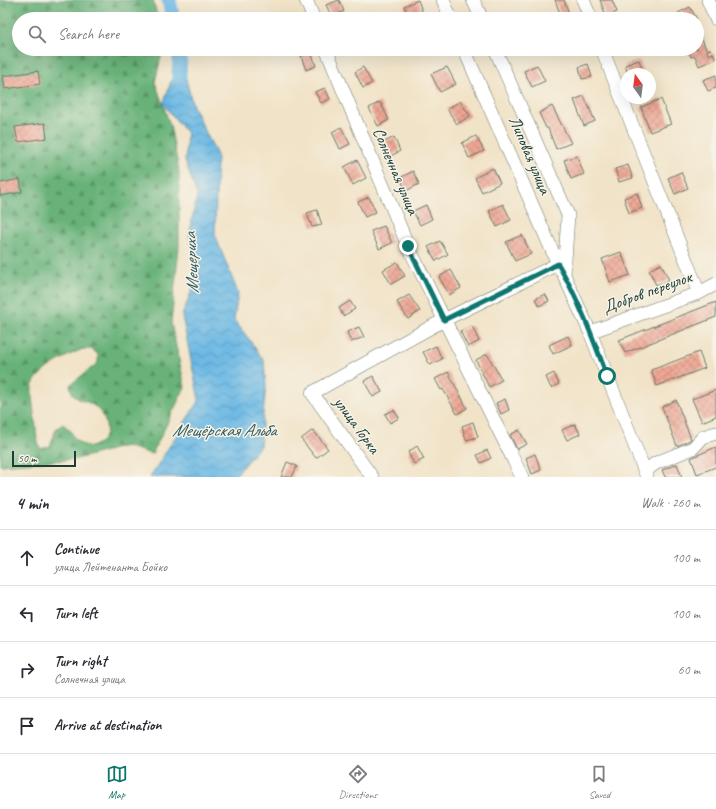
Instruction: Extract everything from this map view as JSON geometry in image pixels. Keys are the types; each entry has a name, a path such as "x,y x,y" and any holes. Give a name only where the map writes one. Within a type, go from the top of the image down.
{"street":[{"path":"306,0 311,12"},
{"path":"443,0 449,12"},
{"path":"473,0 479,12"},
{"path":"583,0 588,12"},
{"path":"708,0 716,19"},
{"name":"Солнечная улица","path":"329,56 408,246 522,477"},
{"name":"Липовая улица","path":"467,56 558,264 590,332 646,474"},
{"path":"498,56 568,215 564,275"},
{"path":"605,56 699,293"},
{"path":"444,320 558,264"},
{"name":"Добров переулок","path":"590,332 699,293 716,284"},
{"name":"улица Горка","path":"372,477 312,393 444,320"},
{"path":"646,474 656,463 693,448 703,437 716,433"}],"green space":[{"path":"0,0 153,0 156,12 12,12 12,56 161,56 155,82 170,125 179,171 179,247 171,323 185,387 152,454 125,446 77,459 0,465","holes":["83,349 91,349 98,354 98,363 70,385 75,397 95,406 101,413 106,427 103,440 91,447 81,444 63,424 56,429 50,446 41,449 37,439 32,400 32,388 34,382 53,364 69,355"]}],"water":[{"name":"Мещёрская Альба","path":"180,56 193,106 217,155 215,235 238,293 234,320 264,361 266,386 260,446 234,477 150,477 199,400 182,316 199,271 189,236 197,195 185,161 187,133 163,104"}],"building":[{"path":"339,0 344,11 330,12 326,5"},
{"path":"418,0 422,12 406,12 404,6"},
{"path":"555,0 564,0 568,12 559,12"},
{"path":"600,0 612,0 617,12 604,12"},
{"path":"690,7 693,12 680,12"},
{"path":"704,44 706,49 711,49 707,51 708,55 713,53 716,59 699,66 695,56 704,56"},
{"path":"301,56 312,56 316,66 306,70"},
{"path":"639,60 642,68 626,68 625,65"},
{"path":"588,64 592,77 582,79 579,67"},
{"path":"537,65 545,81 532,87 524,71"},
{"path":"363,67 372,83 363,88 355,72"},
{"path":"447,67 456,84 440,92 431,74"},
{"path":"38,71 40,84 5,89 3,76"},
{"path":"716,75 716,88 708,91 703,80"},
{"path":"325,88 330,99 321,103 315,92"},
{"path":"584,96 595,121 584,126 574,100"},
{"path":"661,99 671,124 650,132 641,107 648,104 656,104 656,101"},
{"path":"460,101 470,116 457,124 447,109"},
{"path":"380,102 389,120 378,126 369,108"},
{"path":"552,106 571,143 556,149 548,128 546,128 539,113"},
{"path":"45,123 47,138 18,142 15,127"},
{"path":"341,127 350,144 340,149 332,132"},
{"path":"476,136 484,151 469,158 462,143"},
{"path":"394,137 400,151 387,158 381,144"},
{"path":"577,156 584,174 571,179 564,160"},
{"path":"357,160 366,178 353,185 344,167"},
{"path":"628,165 633,178 619,182 615,169"},
{"path":"493,168 500,183 482,192 475,178"},
{"path":"413,171 419,184 406,191 400,178"},
{"path":"681,172 688,188 675,194 668,178"},
{"path":"20,179 22,192 0,196 0,183"},
{"path":"637,193 642,208 629,213 624,198"},
{"path":"369,197 376,212 365,217 358,202"},
{"path":"503,204 511,220 497,227 489,211"},
{"path":"426,205 432,219 420,225 413,211"},
{"path":"317,210 322,225 312,227 307,213"},
{"path":"384,226 392,243 379,249 371,231"},
{"path":"522,235 531,254 515,261 506,242"},
{"path":"440,241 448,254 436,261 428,247"},
{"path":"621,252 630,275 610,282 602,259"},
{"path":"397,262 405,276 391,284 383,270"},
{"path":"661,264 669,280 656,285 649,270"},
{"path":"451,270 461,288 449,295 439,277"},
{"path":"545,294 549,301 539,306 535,299"},
{"path":"409,295 420,311 408,319 397,302"},
{"path":"350,301 355,309 343,316 339,308"},
{"path":"716,302 716,317 625,353 619,340"},
{"path":"472,326 479,341 468,347 460,331"},
{"path":"359,327 364,337 351,342 347,332"},
{"path":"568,336 572,345 553,354 549,345"},
{"path":"436,346 442,359 430,365 423,352"},
{"path":"699,352 705,368 657,386 651,370"},
{"path":"487,354 502,380 489,387 476,360"},
{"path":"448,372 467,408 457,414 443,389 441,390 435,379"},
{"path":"554,373 559,384 551,388 546,377"},
{"path":"373,376 382,392 373,397 364,381"},
{"path":"716,390 716,416 702,422 692,399"},
{"path":"505,399 509,410 501,414 496,403"},
{"path":"676,400 691,439 677,446 662,407"},
{"path":"394,410 399,418 390,423 385,414"},
{"path":"473,422 478,437 466,440 462,426"},
{"path":"575,424 580,434 567,440 562,430"},
{"path":"313,430 328,449 316,458 301,439"},
{"path":"519,430 527,444 517,449 510,435"},
{"path":"417,446 424,459 414,464 408,452"},
{"path":"716,447 716,467 697,474 691,458"},
{"path":"487,450 491,458 481,463 477,455"},
{"path":"535,454 541,470 532,474 526,458"},
{"path":"287,462 297,466 292,477 281,477"},
{"path":"677,464 682,477 665,477 662,470"}],"waterway":[{"name":"Мещериха","path":"169,0 172,12"},
{"name":"Мещериха","path":"179,76 180,56"}],"route":[{"path":"408,246 444,320 558,264 590,332 607,376"}]}
